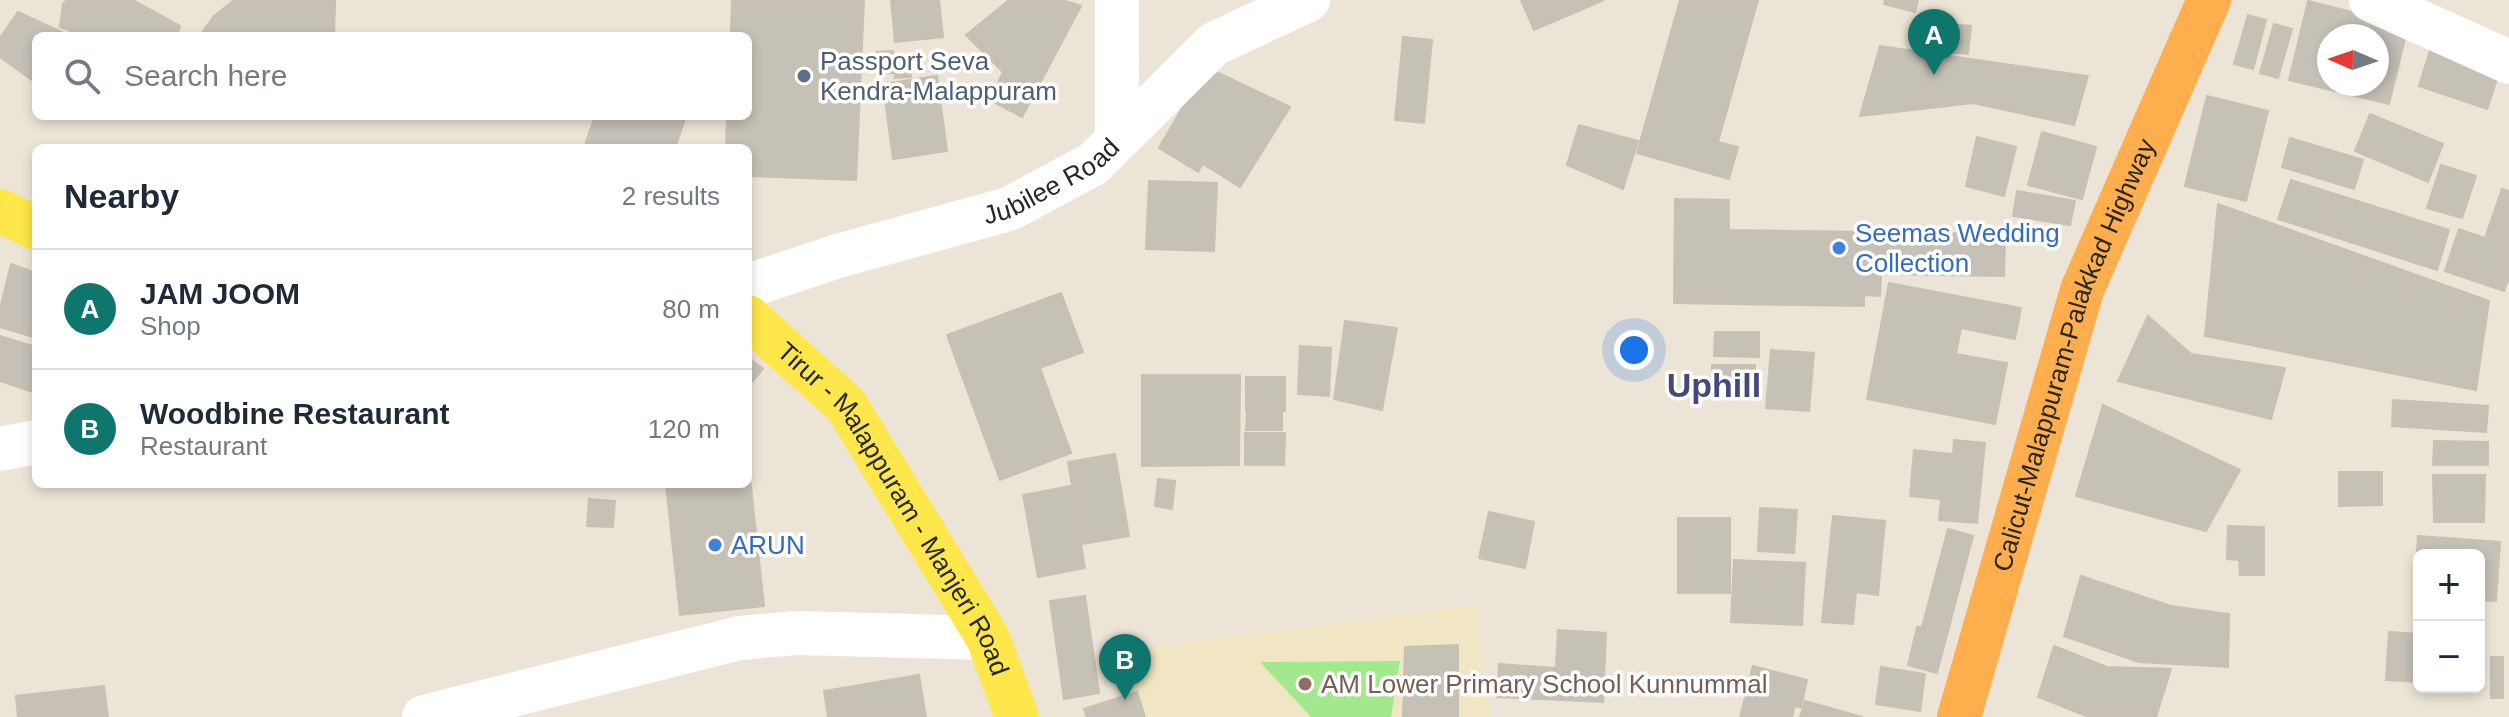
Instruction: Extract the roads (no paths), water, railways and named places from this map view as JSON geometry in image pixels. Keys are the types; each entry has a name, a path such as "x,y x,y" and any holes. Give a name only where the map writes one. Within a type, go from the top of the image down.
{"highway":[{"name":"Calicut-Malappuram-Palakkad Highway","path":"1959,717 2082,290 2209,0"}],"main road":[{"path":"0,211 32,226"},
{"name":"Tirur - Malappuram - Manjeri Road","path":"752,321 846,405 988,638 1017,717"}],"street":[{"path":"1117,0 1117,140"},
{"name":"Jubilee Road","path":"752,285 838,256 1009,209 1093,164 1214,44 1308,0"},
{"path":"2371,0 2509,62"},
{"path":"0,449 32,443"},
{"path":"424,717 740,638 796,633 988,638"}],"place":[{"name":"JAM JOOM","path":"1934,75"},
{"name":"Passport Seva Kendra-Malappuram","path":"804,76"},
{"name":"Seemas Wedding Collection","path":"1839,248"},
{"name":"ARUN","path":"715,545"},
{"name":"AM Lower Primary School Kunnummal","path":"1305,684"},
{"name":"Woodbine Restaurant","path":"1125,700"}],"district":[{"name":"Uphill","path":"1714,385"}]}
